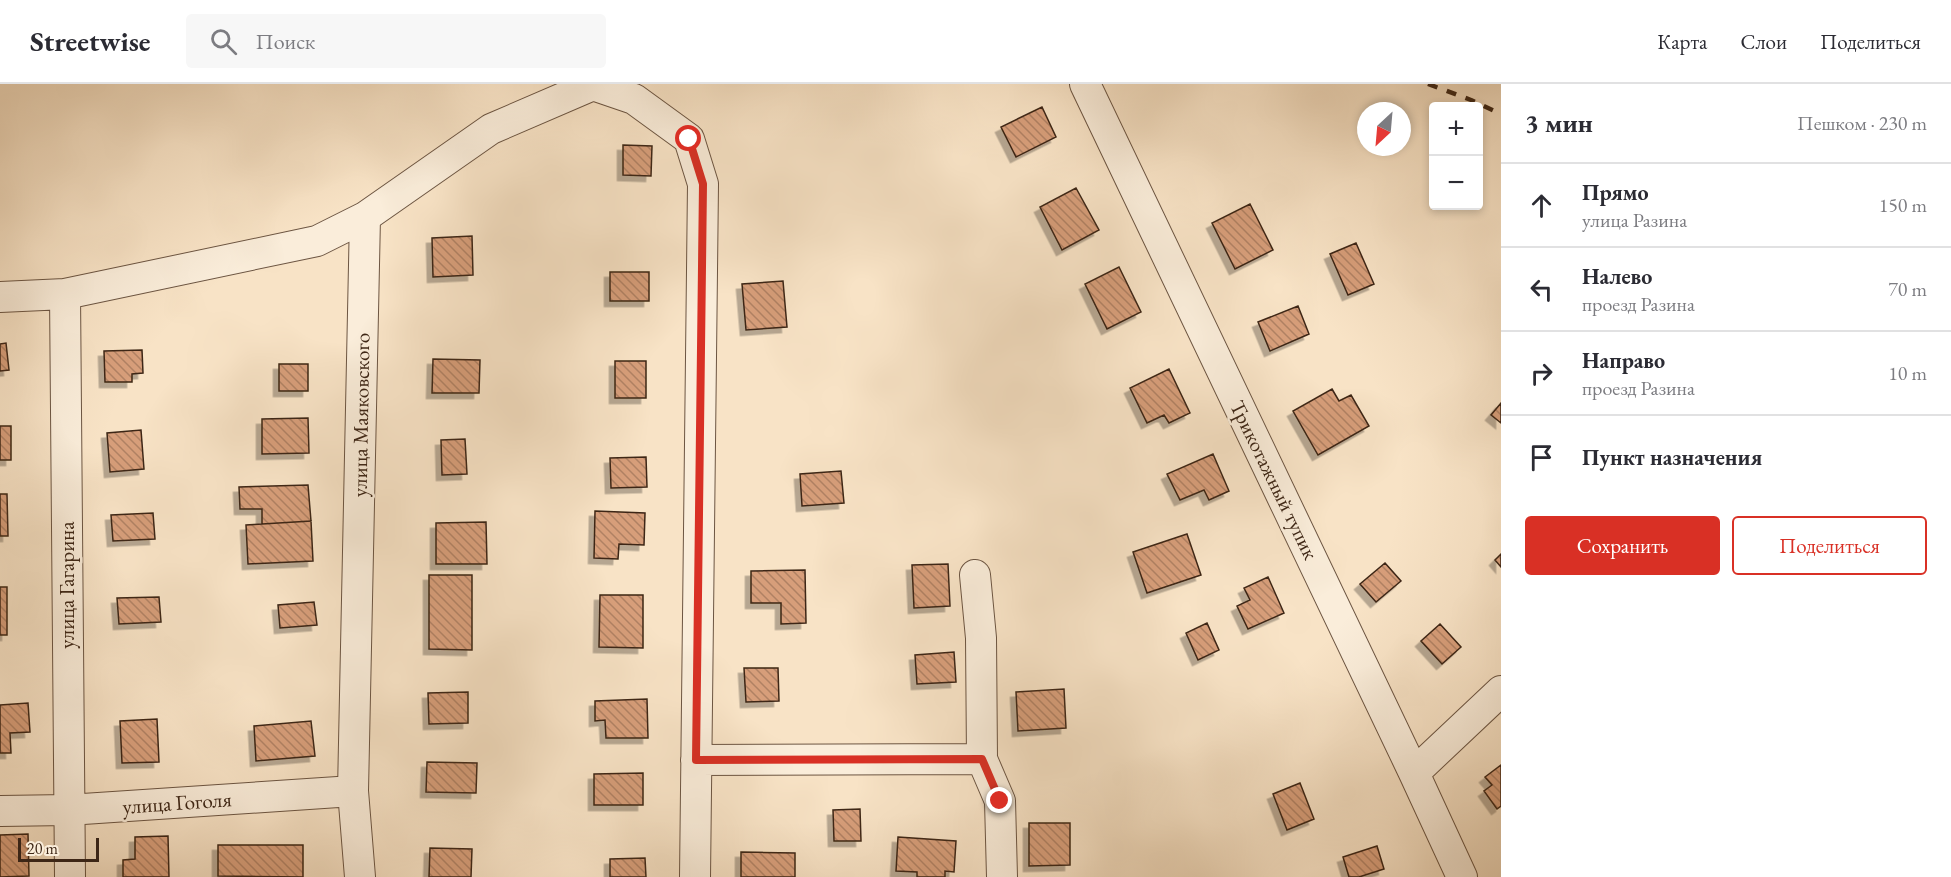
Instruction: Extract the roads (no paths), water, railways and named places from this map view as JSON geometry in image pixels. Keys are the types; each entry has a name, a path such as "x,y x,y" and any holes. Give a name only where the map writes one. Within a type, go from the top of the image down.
{"street":[{"name":"Трикотажный тупик","path":"1085,84 1462,877"},
{"path":"0,297 65,294 317,241 366,217 491,129 593,85 634,99 689,139 703,184 695,877"},
{"name":"улица Маяковского","path":"360,877 353,791 366,217"},
{"name":"улица Гагарина","path":"65,294 69,877"},
{"path":"975,575 981,638 982,759 1000,801 1002,877"},
{"path":"1414,773 1501,691"},
{"path":"696,760 982,759"},
{"name":"улица Гоголя","path":"0,811 68,810 353,791"}],"railway":[{"path":"1428,84 1501,114"}]}
